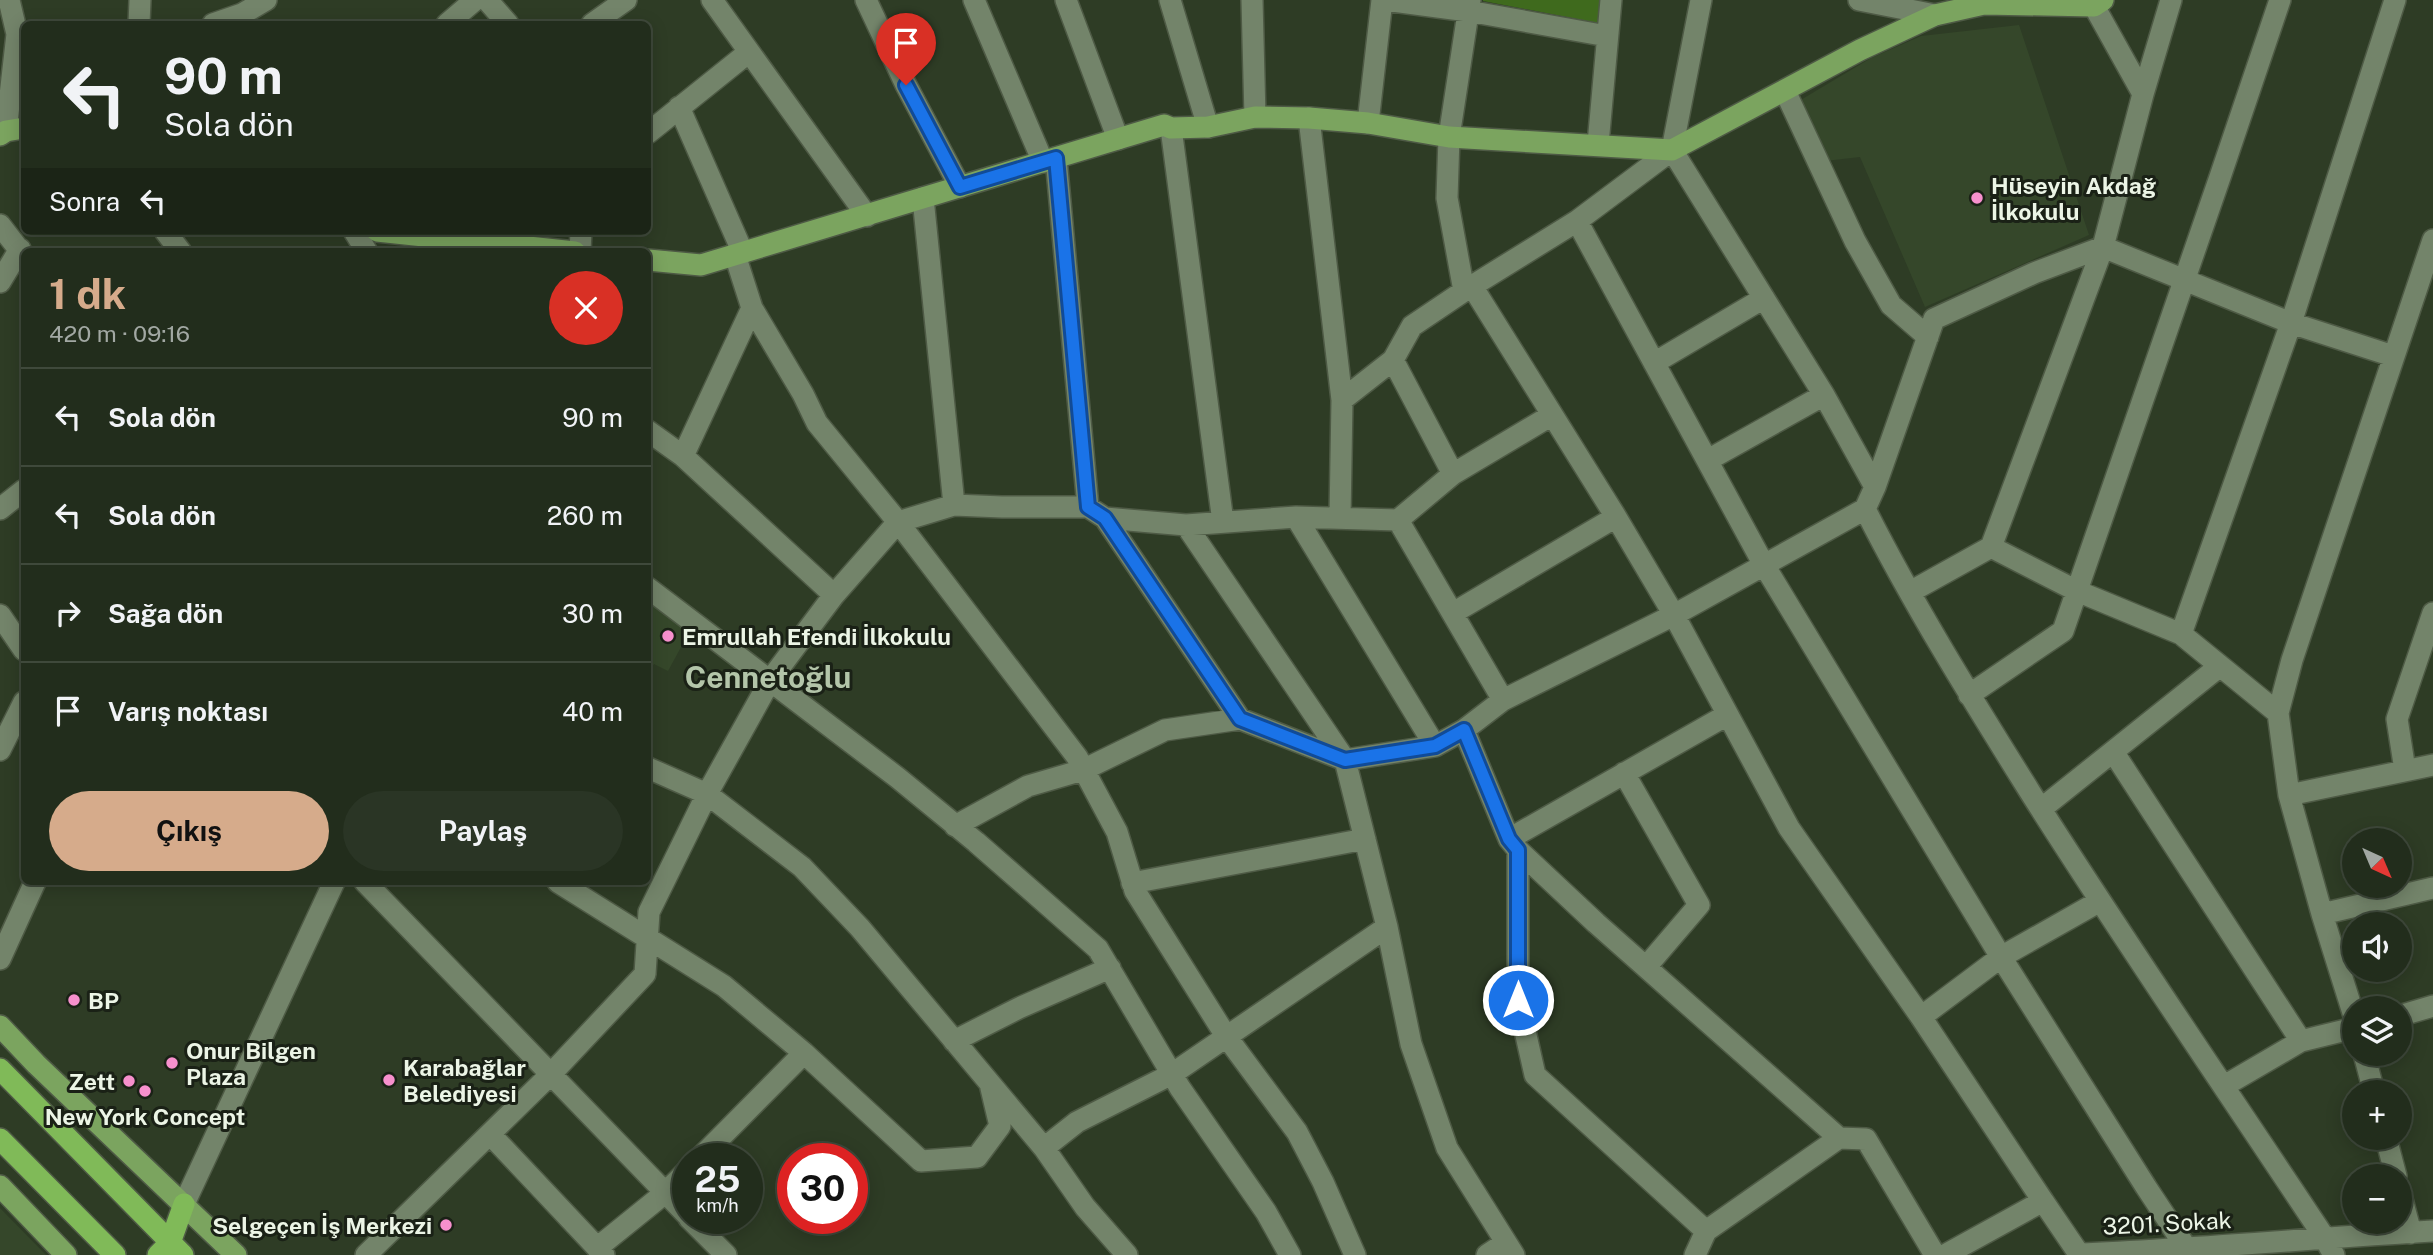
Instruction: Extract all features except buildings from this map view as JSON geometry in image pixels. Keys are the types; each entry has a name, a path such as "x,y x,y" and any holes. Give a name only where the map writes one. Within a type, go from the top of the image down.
{"highway":[{"path":"0,1069 170,1251"},
{"path":"0,1139 115,1255"},
{"path":"170,1251 184,1204"}],"main road":[{"path":"651,260 701,265 1164,125 1171,128 1208,127 1255,117 1309,118 1368,123 1449,138 1672,150 1860,50 1935,15 1984,2 2098,3"},
{"path":"433,235 544,248"},
{"path":"0,1026 236,1255"},
{"path":"0,1186 66,1255"}],"street":[{"path":"9,0 10,131"},
{"path":"139,21 140,0"},
{"path":"222,21 242,14 266,0"},
{"path":"596,21 626,0"},
{"path":"712,0 867,216"},
{"path":"866,0 906,85 960,187"},
{"path":"974,0 1049,160 1097,512 1240,719"},
{"path":"1066,0 1118,139"},
{"path":"1170,0 1208,127"},
{"path":"1252,0 1255,117"},
{"path":"1368,123 1383,0 1469,6 1607,36"},
{"path":"1598,144 1611,0"},
{"path":"1342,400 1393,360 1412,326 1577,221 1672,150 1701,0"},
{"path":"1859,0 1935,15"},
{"path":"1910,592 1991,547 2103,247 2171,0"},
{"path":"1969,695 2063,631 2280,0"},
{"path":"2181,634 2291,323 2395,0"},
{"path":"452,21 486,1 505,21"},
{"path":"2098,3 2143,94"},
{"path":"1468,288 1447,198 1449,138 1469,6"},
{"path":"651,131 749,52"},
{"path":"1785,91 1855,241 1891,305 1928,337"},
{"path":"679,107 739,254 752,308 817,423 898,522 1077,757 1116,832 1135,891 1226,1036 1297,1132 1323,1182 1355,1255"},
{"path":"1309,118 1342,400 1340,518"},
{"path":"1171,128 1223,522"},
{"path":"1672,150 1824,396 1875,487"},
{"path":"923,198 954,505"},
{"path":"1577,221 1764,565 2001,957 2138,1176 2190,1252"},
{"path":"0,225 21,252"},
{"path":"2348,996 2290,795 2278,713 2292,660 2433,240"},
{"path":"955,825 1028,786 1083,770 1164,730 1240,719 1345,760 1435,746 1464,730 1503,700 1674,615 1865,509 1934,319 2034,273 2103,247 2291,323 2393,356"},
{"path":"0,282 21,254"},
{"name":"3201. Sokak","path":"1468,288 1616,517 1674,615 1789,828 1921,1017 2079,1255 2329,1246 2405,1234"},
{"path":"1654,363 1764,298"},
{"path":"683,456 752,308"},
{"path":"1393,360 1452,474"},
{"path":"1708,460 1824,396"},
{"path":"366,1255 550,1075 645,974 649,912 706,794 771,679 834,595 898,522 954,505 1097,512 1186,525 1296,517 1398,520 1452,474 1552,415"},
{"path":"651,435 683,456 834,595"},
{"path":"0,509 21,492"},
{"path":"1865,509 1969,695 2100,901 2329,1246"},
{"path":"1296,517 1435,746"},
{"path":"1452,612 1616,517"},
{"path":"1398,520 1503,700"},
{"path":"1186,525 1345,760 1387,927 1411,1044 1447,1148 1510,1249 1487,1255"},
{"path":"1991,547 2077,591 2181,634 2278,713"},
{"path":"651,590 771,679 955,825 1098,949 1172,1074 1266,1212 1290,1255"},
{"path":"2405,770 2396,719 2427,647 2433,613"},
{"path":"0,615 21,646"},
{"path":"2041,809 2220,666"},
{"path":"0,750 21,708"},
{"path":"1513,845 1624,773 1727,715"},
{"path":"1464,730 1513,845 1518,1000 1535,1075 1706,1231"},
{"path":"2114,753 2301,1041"},
{"path":"2290,795 2433,765"},
{"path":"651,769 706,794 802,867 860,928 1044,1148 1085,1208 1127,1255"},
{"path":"1624,773 1699,905 1646,967"},
{"path":"1132,883 1365,839"},
{"path":"1513,845 1839,1138"},
{"path":"0,959 34,885"},
{"path":"184,1204 333,885"},
{"path":"368,885 672,1200"},
{"path":"563,885 724,986 804,1053 921,1161 977,1157 1000,1126 990,1085"},
{"path":"2322,914 2433,888"},
{"path":"1921,1017 2001,957 2100,901"},
{"path":"1044,1148 1077,1122 1172,1074 1387,927"},
{"path":"954,1041 1019,1008 1110,968"},
{"path":"2412,1012 2433,1006"},
{"path":"2224,1086 2301,1041 2342,1031"},
{"path":"714,1143 804,1053"},
{"path":"490,1134 601,1252 672,1186"},
{"path":"1695,1255 1706,1231 1839,1138 1866,1139 1935,1255"},
{"path":"1945,1255 2043,1201"},
{"name":"3201. Sokak","path":"2412,1233 2433,1231"},
{"path":"706,1234 726,1255"}],"shaded area":[{"name":"Hüseyin Akdağ İlkokulu","path":"2019,25 2089,235 1925,307 1860,157 1825,161 1799,101 1871,58 1921,36"},
{"name":"Emrullah Efendi İlkokulu","path":"651,603 690,634 668,671 654,664 651,669"},
{"path":"0,1208 46,1255 0,1255"}],"green space":[{"path":"1600,0 1598,23 1483,1"}],"place":[{"name":"Hüseyin Akdağ İlkokulu","path":"1977,198"},
{"name":"Emrullah Efendi İlkokulu","path":"668,636"},
{"name":"BP","path":"74,1000"},
{"name":"Onur Bilgen Plaza","path":"172,1063"},
{"name":"Karabağlar Belediyesi","path":"389,1080"},
{"name":"Zett","path":"129,1081"},
{"name":"New York Concept","path":"145,1091"},
{"name":"Selgeçen İş Merkezi","path":"446,1225"}],"district":[{"name":"Cennetoğlu","path":"768,677"}],"route":[{"path":"906,85 960,187 1056,158 1088,507 1105,518 1240,719 1345,760 1435,746 1464,730 1509,839 1518,850 1518,1000"}]}
